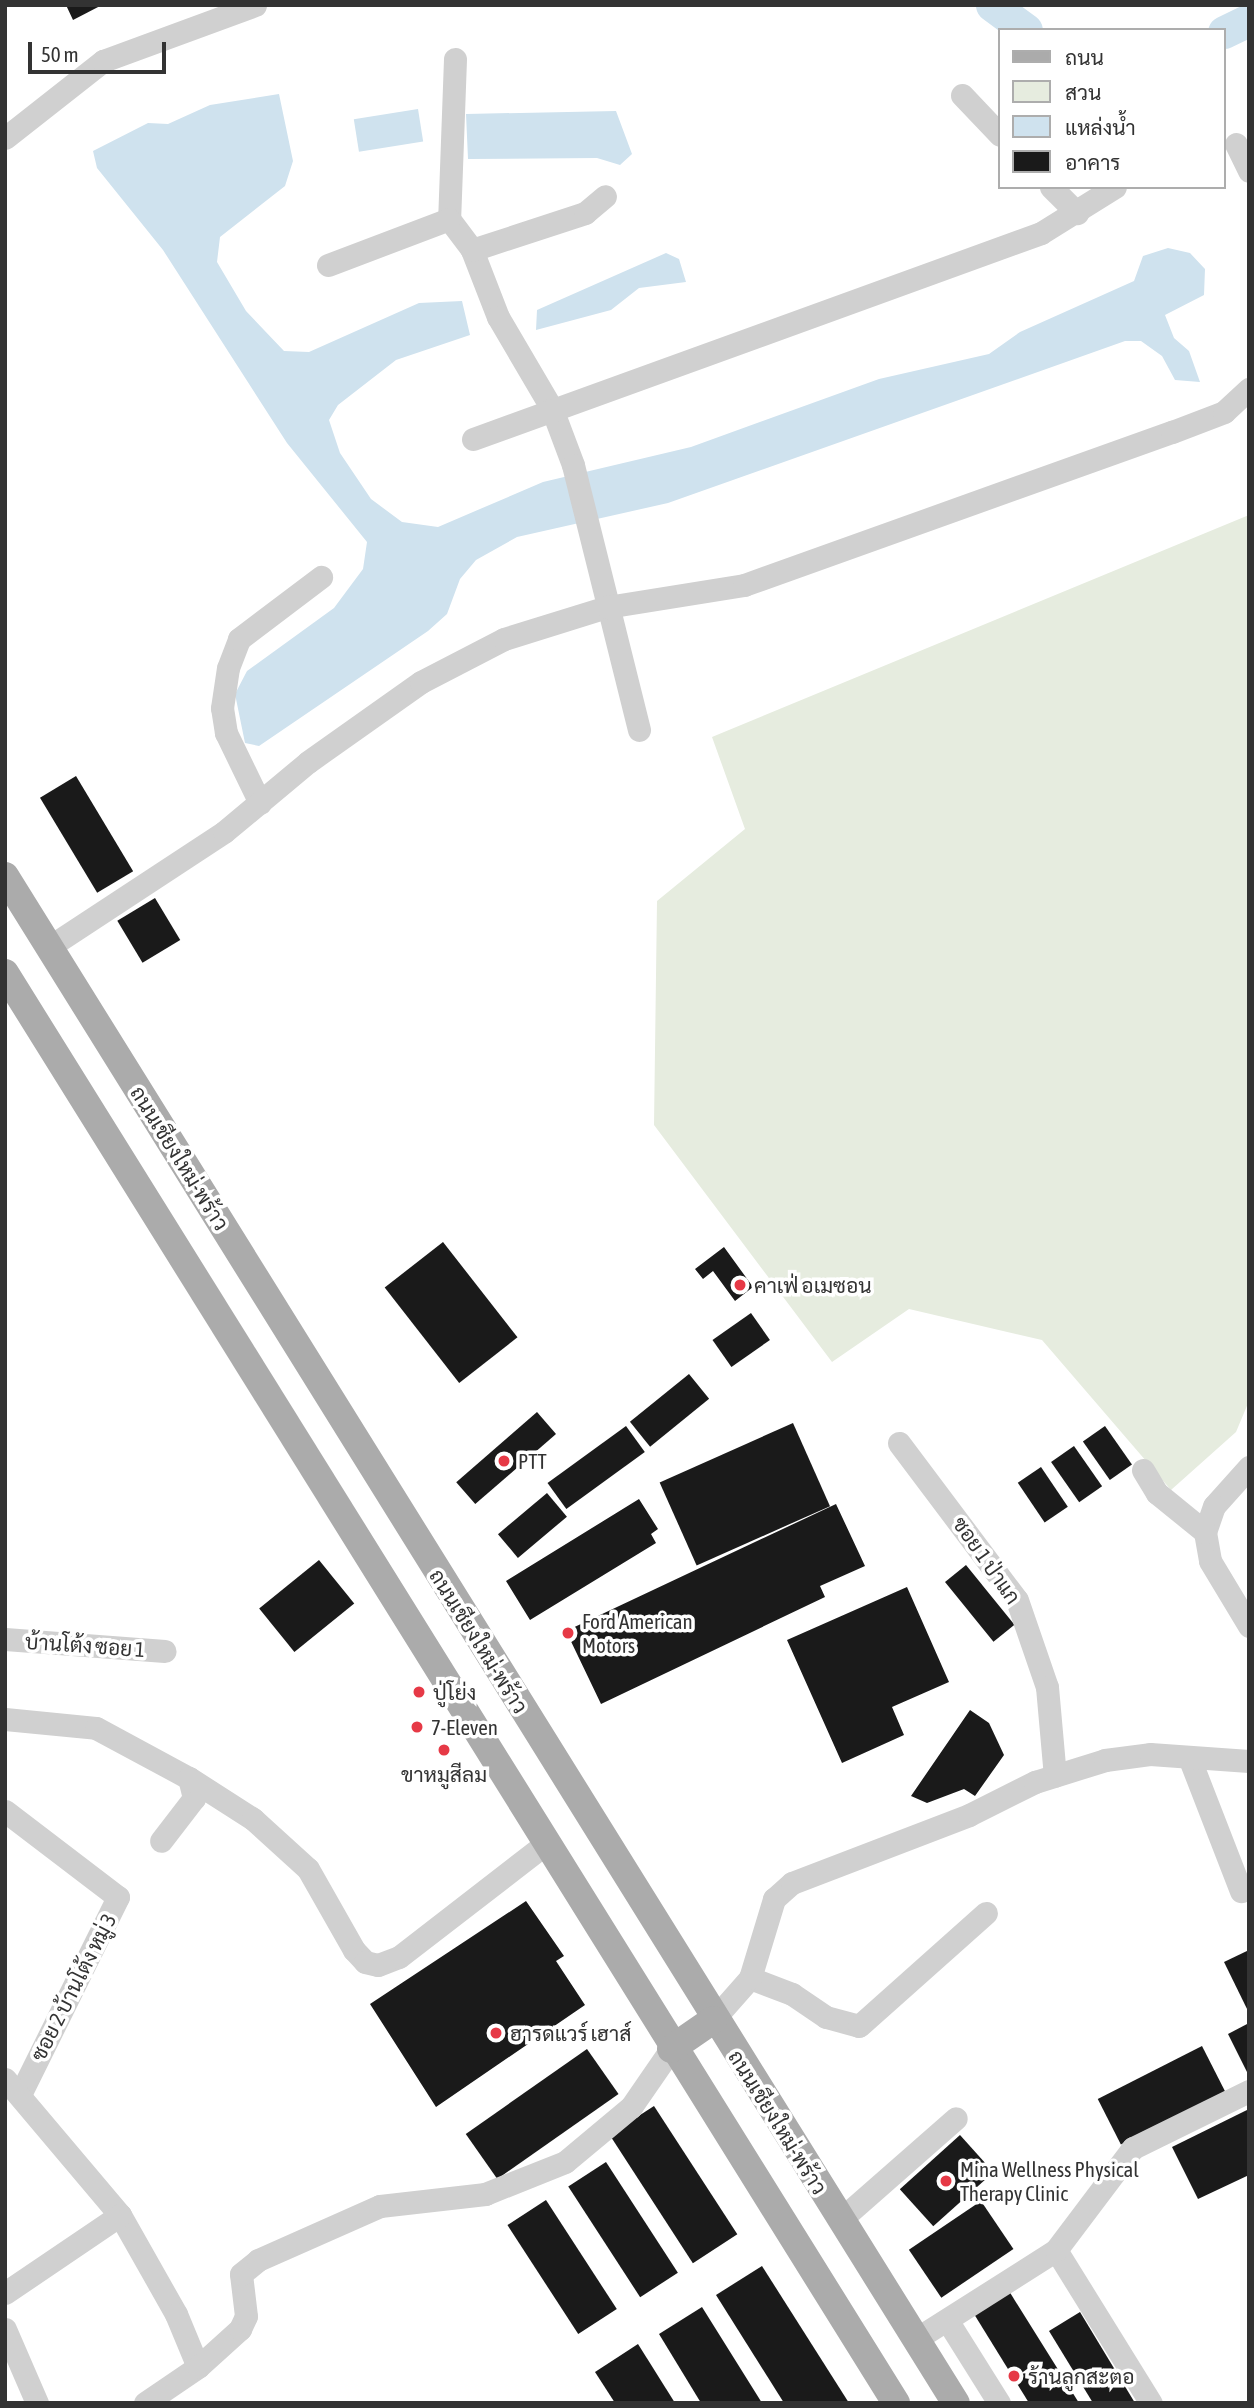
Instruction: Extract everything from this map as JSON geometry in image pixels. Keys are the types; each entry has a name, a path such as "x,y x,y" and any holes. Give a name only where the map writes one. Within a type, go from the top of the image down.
{"main road":[{"name":"ถนนเชียงใหม่-พร้าว","path":"5,876 713,2020 956,2403"},
{"path":"5,973 671,2049 896,2403"},
{"path":"671,2049 713,2020"}],"street":[{"path":"5,138 103,61 255,5"},
{"path":"455,59 449,219 472,250 498,317 552,409 573,465 639,730"},
{"path":"962,95 998,133"},
{"path":"1236,143 1249,171"},
{"path":"1053,189 1077,214"},
{"path":"473,439 552,409 780,332 1041,233 1077,214 1112,189"},
{"path":"472,250 572,218 606,196"},
{"path":"328,265 449,219"},
{"path":"49,947 224,832 421,682 505,639 607,607 744,585 1224,412 1249,388"},
{"path":"260,803 226,733 222,708 228,668 239,639 321,578"},
{"name":"ซอย 1 ป่าแก","path":"898,1443 1017,1600 1047,1687 1055,1776"},
{"path":"1249,1467 1214,1506 1205,1532 1210,1561 1249,1626"},
{"path":"1143,1470 1157,1493 1205,1532"},
{"name":"บ้านโต้ง ซอย 1","path":"5,1639 165,1651"},
{"path":"5,1719 96,1728 189,1778 253,1819 308,1869 354,1950 365,1962 378,1965 399,1957 545,1844"},
{"path":"713,2020 750,1978 774,1899 793,1883 1055,1776 1105,1760 1189,1757 1249,1761"},
{"path":"1189,1757 1241,1891"},
{"path":"162,1841 194,1798 189,1778"},
{"name":"ซอย 2 บ้านโต้ง หมู่ 3","path":"5,1811 118,1897 13,2085"},
{"path":"750,1978 792,1994 826,2017 859,2026 986,1913"},
{"path":"145,2403 170,2396 240,2329 246,2316 242,2274 258,2260 380,2206 485,2193 565,2162 631,2107 671,2049"},
{"path":"13,2085 120,2215 176,2314 198,2367"},
{"path":"916,2339 1056,2250 1133,2148 1249,2091"},
{"path":"840,2220 956,2118"},
{"path":"5,2293 120,2215"},
{"path":"1056,2250 1151,2403"},
{"path":"947,2320 999,2403"},
{"path":"5,2329 37,2403"}],"green space":[{"path":"1249,515 1249,1401 1236,1432 1171,1490 1042,1340 909,1309 832,1362 654,1125 657,901 745,829 712,737"}],"water":[{"path":"279,94 293,161 285,186 220,237 217,262 246,311 284,351 309,352 419,303 462,301 470,335 396,360 338,405 329,420 340,453 371,499 402,522 438,527 543,482 691,447 879,379 989,354 1020,332 1134,281 1143,256 1168,248 1190,253 1205,269 1204,295 1165,315 1174,338 1189,351 1200,382 1175,380 1162,356 1141,341 1125,341 668,503 517,537 476,560 460,579 447,614 428,631 259,746 245,743 235,694 247,671 334,608 363,569 367,542 287,443 163,250 97,168 93,151 148,123 168,124 210,105"},
{"path":"418,109 423,142 359,152 354,119"},
{"path":"616,111 632,154 620,165 597,158 468,159 466,114"},
{"path":"666,253 679,259 686,282 639,288 611,310 536,330 537,310"}],"building":[{"path":"66,5 102,5 73,20"},
{"path":"76,776 133,871 97,893 40,798"},
{"path":"155,898 180,940 143,963 117,921"},
{"path":"443,1242 517,1337 459,1383 385,1288"},
{"path":"724,1247 753,1287 735,1301 713,1271 703,1279 695,1269"},
{"path":"751,1313 770,1340 731,1367 712,1340"},
{"path":"689,1374 709,1399 650,1447 630,1422"},
{"path":"537,1412 556,1434 475,1504 456,1482"},
{"path":"793,1423 830,1506 697,1566 660,1482"},
{"path":"626,1426 645,1452 566,1509 548,1483"},
{"path":"1105,1426 1132,1465 1110,1480 1083,1441"},
{"path":"1074,1446 1102,1486 1079,1502 1051,1462"},
{"path":"1041,1467 1068,1507 1045,1522 1018,1483"},
{"path":"547,1493 567,1517 518,1558 498,1534"},
{"path":"639,1499 658,1529 651,1534 656,1543 530,1620 506,1581"},
{"path":"836,1504 865,1566 820,1586 825,1597 601,1704 566,1631"},
{"path":"319,1560 354,1604 294,1652 259,1608"},
{"path":"966,1565 1014,1625 993,1642 945,1582"},
{"path":"907,1587 949,1682 892,1707 904,1735 842,1763 787,1640"},
{"path":"970,1710 989,1723 1004,1755 975,1796 964,1789 927,1803 911,1796"},
{"path":"526,1901 564,1956 556,1961 585,2005 436,2107 370,2004"},
{"path":"1249,1950 1249,2013 1224,1962"},
{"path":"1249,2023 1249,2071 1247,2072 1228,2034"},
{"path":"1202,2046 1225,2091 1121,2145 1098,2099"},
{"path":"587,2049 619,2094 497,2179 466,2134"},
{"path":"654,2106 737,2234 693,2263 610,2135"},
{"path":"1249,2109 1249,2175 1198,2199 1172,2147"},
{"name":"Mina Wellness Physical Therapy Clinic","path":"960,2135 993,2172 933,2226 900,2189"},
{"path":"606,2162 678,2273 640,2297 568,2187"},
{"path":"546,2200 617,2309 578,2334 507,2225"},
{"path":"981,2201 1013,2249 941,2298 909,2250"},
{"path":"762,2266 849,2403 784,2403 716,2295"},
{"path":"1009,2291 1079,2403 1029,2403 974,2314"},
{"path":"702,2307 762,2403 701,2403 659,2334"},
{"path":"1080,2312 1135,2403 1093,2403 1049,2331"},
{"path":"638,2344 675,2403 615,2403 595,2372"}],"waterway":[{"path":"992,5 1023,28"},
{"path":"1226,31 1249,20"}],"place":[{"name":"คาเฟ่ อเมซอน","path":"740,1285"},
{"name":"PTT","path":"504,1461"},
{"name":"Ford American Motors","path":"568,1633"},
{"name":"ปู่โย่ง","path":"419,1692"},
{"name":"7-Eleven","path":"417,1727"},
{"name":"ขาหมูสีลม","path":"444,1750"},
{"name":"ฮารดแวร์ เฮาส์","path":"496,2033"},
{"name":"Mina Wellness Physical Therapy Clinic","path":"946,2181"},
{"name":"ร้านลูกสะตอ","path":"1014,2376"}]}
